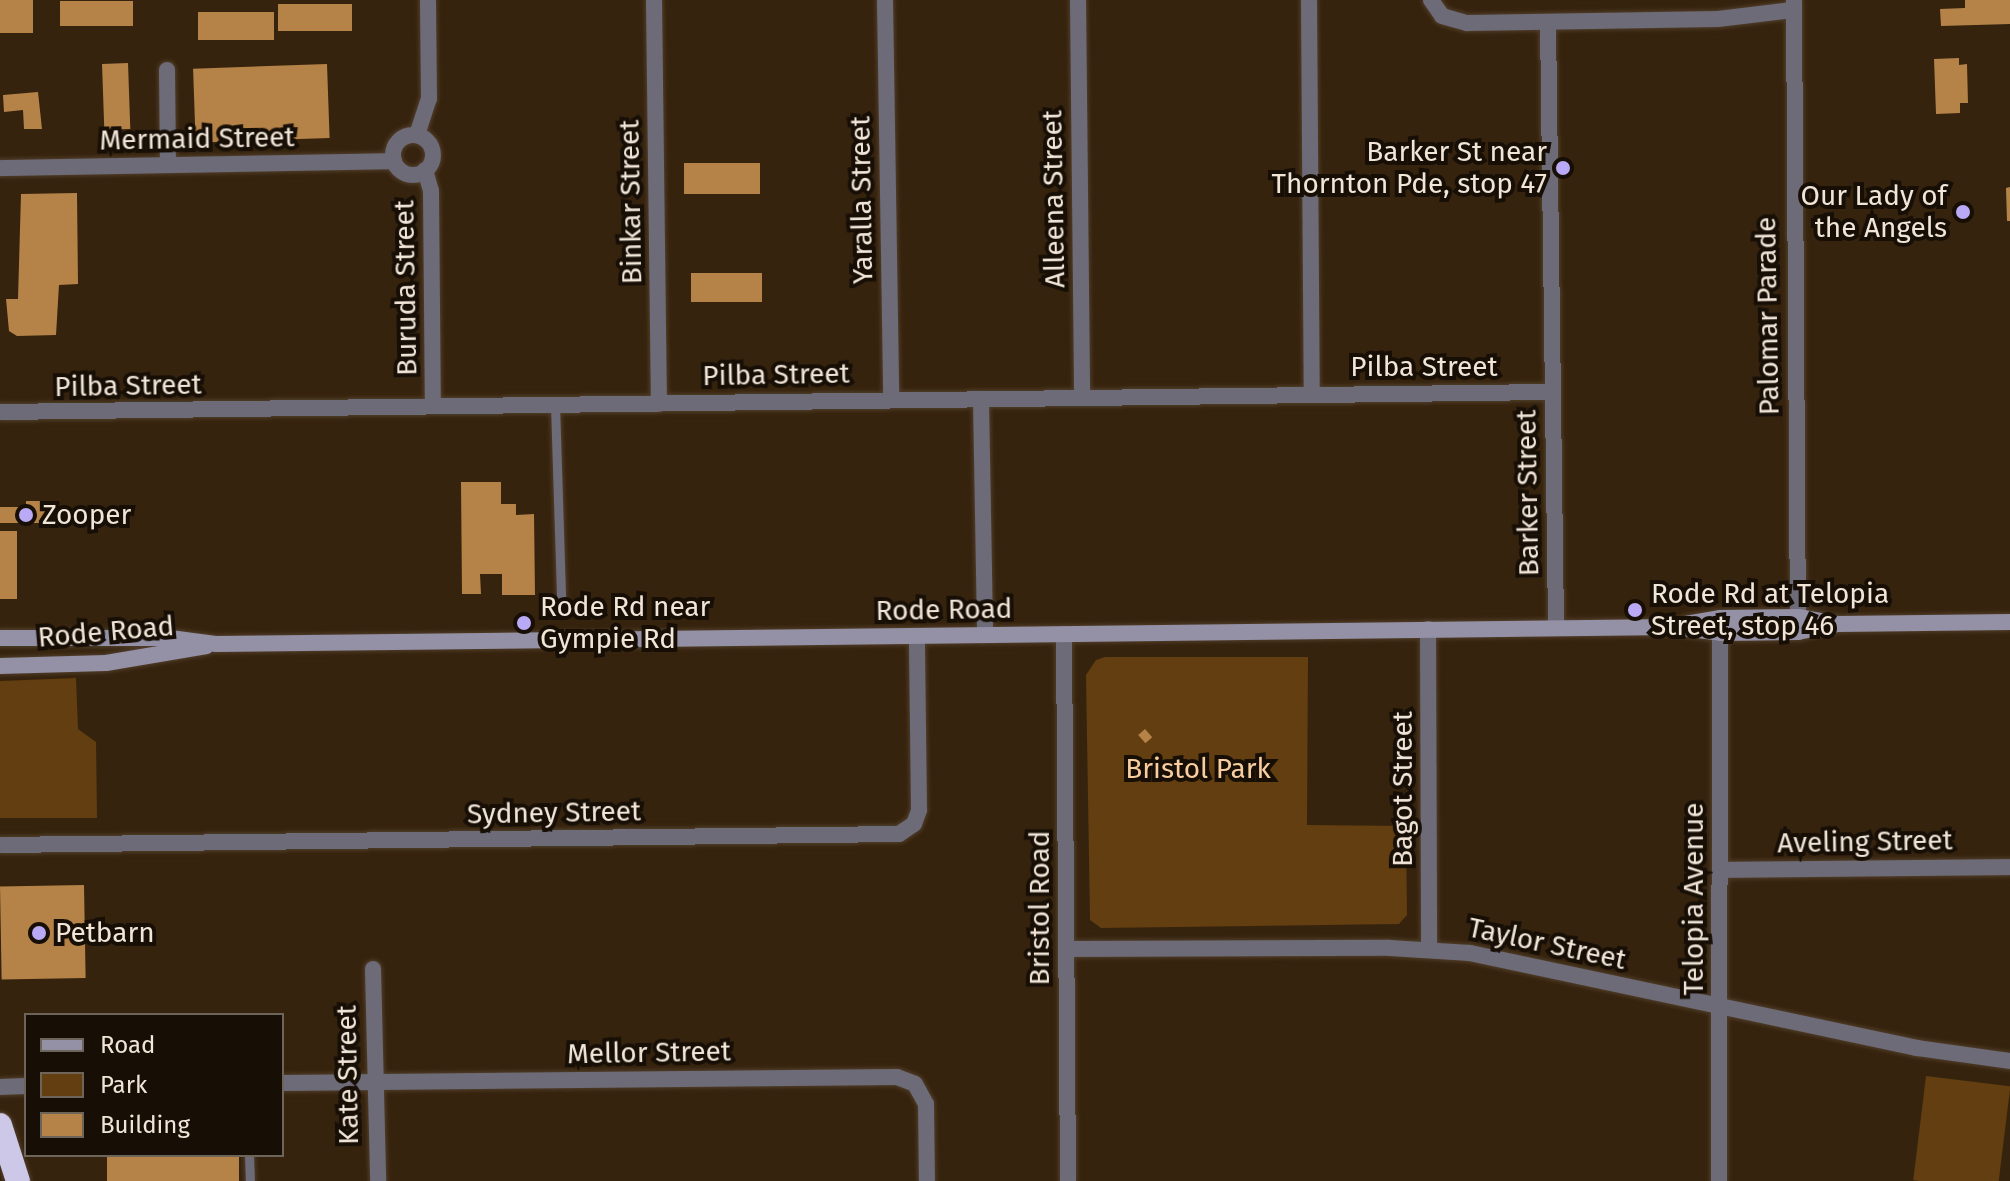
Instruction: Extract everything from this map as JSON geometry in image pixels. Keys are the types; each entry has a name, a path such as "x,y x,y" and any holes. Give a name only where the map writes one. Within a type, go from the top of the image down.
{"highway":[{"path":"0,1125 18,1181"}],"main road":[{"name":"Rode Road","path":"0,638 170,638 216,644 2010,622"},
{"name":"Rode Road","path":"0,666 130,661 216,644"}],"street":[{"path":"417,135 429,99 428,0"},
{"name":"Binkar Street","path":"654,0 659,404"},
{"name":"Yaralla Street","path":"885,0 891,399"},
{"name":"Alleena Street","path":"1078,0 1082,397"},
{"path":"1309,0 1312,394"},
{"path":"1431,0 1442,16 1459,22 1718,19 1793,5"},
{"name":"Palomar Parade","path":"1793,5 1798,625"},
{"name":"Barker Street","path":"1548,22 1556,628"},
{"path":"167,70 168,165"},
{"path":"417,135 431,147 432,160 425,170 407,173 394,161 398,142 417,135"},
{"name":"Mermaid Street","path":"0,168 394,161"},
{"name":"Buruda Street","path":"425,170 431,191 433,405"},
{"name":"Pilba Street","path":"0,412 1553,392"},
{"path":"981,399 985,635"},
{"name":"Telopia Avenue","path":"1719,1181 1721,626"},
{"name":"Bagot Street","path":"1428,629 1429,948"},
{"name":"Bristol Road","path":"1064,634 1068,1181"},
{"name":"Sydney Street","path":"1,846 899,834 911,828 919,810 917,636"},
{"name":"Aveling Street","path":"1720,870 2010,867"},
{"name":"Taylor Street","path":"1067,949 1429,948 2010,1061"},
{"name":"Kate Street","path":"373,969 378,1181"},
{"name":"Mellor Street","path":"284,1083 897,1077 915,1084 926,1104 927,1181"},
{"path":"0,1087 24,1086"}],"lane":[{"path":"555,404 561,597"},
{"path":"249,1157 250,1181"}],"green space":[{"name":"Bristol Park","path":"1105,657 1308,657 1307,825 1406,826 1407,915 1399,924 1101,928 1090,920 1086,675 1096,660"},
{"path":"76,678 78,729 96,742 97,818 0,818 0,681"},
{"path":"1926,1076 2010,1086 1999,1181 1913,1180"}],"building":[{"path":"0,0 33,0 33,33 0,33"},
{"path":"1965,0 2010,0 2010,24 1941,26 1940,9 1965,8"},
{"path":"60,1 133,1 133,26 60,26"},
{"path":"278,4 352,4 352,31 278,31"},
{"path":"198,12 274,12 274,40 198,40"},
{"path":"1959,58 1959,65 1967,64 1968,103 1960,103 1960,113 1936,114 1934,59"},
{"path":"128,63 130,129 104,130 102,64"},
{"path":"327,64 330,138 196,143 193,69"},
{"path":"38,92 42,129 24,129 23,110 4,112 3,95"},
{"path":"684,163 760,163 760,194 684,194"},
{"path":"2010,187 2010,221 2007,221 2006,188"},
{"path":"77,193 78,284 59,285 56,335 17,336 9,331 6,299 18,299 21,194"},
{"path":"691,273 762,273 762,302 691,302"},
{"path":"461,482 501,482 501,504 516,504 516,515 534,514 535,595 502,595 502,574 480,574 481,594 462,594"},
{"name":"Zooper","path":"26,501 51,501 51,523 0,523 0,507 26,507"},
{"path":"0,531 17,531 17,599 0,599"},
{"path":"1145,729 1152,737 1145,743 1138,735"},
{"path":"84,885 86,978 2,979 0,886"},
{"path":"107,1157 239,1157 239,1181 107,1181"}],"place":[{"name":"Barker St near Thornton Pde, stop 47","path":"1563,168"},
{"name":"Our Lady of the Angels","path":"1963,212"},
{"name":"Zooper","path":"26,515"},
{"name":"Rode Rd at Telopia Street, stop 46","path":"1635,610"},
{"name":"Rode Rd near Gympie Rd","path":"524,623"},
{"name":"Petbarn","path":"39,933"}]}
